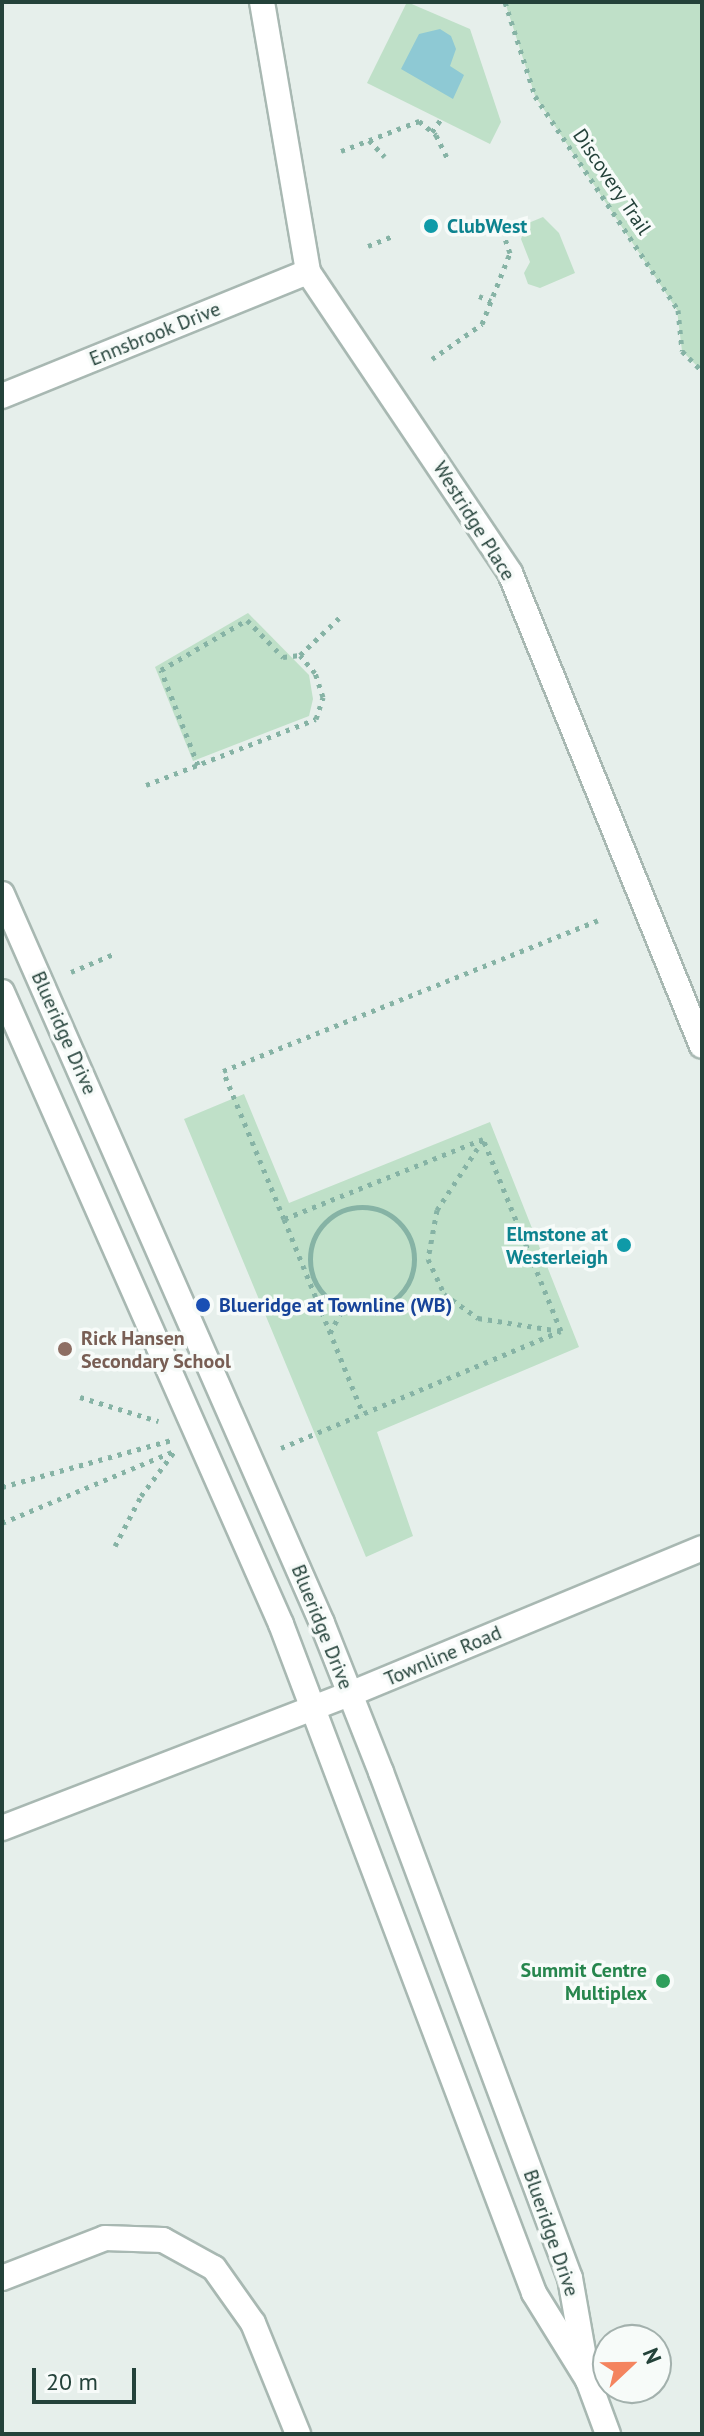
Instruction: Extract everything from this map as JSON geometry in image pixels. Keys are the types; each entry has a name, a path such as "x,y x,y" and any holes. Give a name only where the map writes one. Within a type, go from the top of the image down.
{"street":[{"name":"Westridge Place","path":"262,2 308,272 510,573 702,1046"},
{"name":"Ennsbrook Drive","path":"2,396 308,272"},
{"name":"Blueridge Drive","path":"2,894 350,1694 570,2278 588,2380 608,2434"},
{"name":"Blueridge Drive","path":"2,992 203,1439 315,1708 534,2293 588,2380"},
{"name":"Townline Road","path":"2,1828 350,1694 702,1548"},
{"path":"2,2278 105,2238 163,2240 214,2268 245,2312 298,2434"}],"path":[{"name":"Discovery Trail","path":"505,2 535,96 678,310 682,351 702,371"},
{"path":"432,132 441,119"},
{"path":"341,151 419,121 432,132 447,158"},
{"path":"369,140 385,157"},
{"path":"432,359 482,324 510,253 502,230"},
{"path":"368,246 395,235"},
{"path":"479,296 491,301"},
{"path":"198,765 161,670 247,620 283,657 300,655 339,618"},
{"path":"146,785 316,719 323,697 315,673 300,655"},
{"path":"363,1414 223,1071 598,920"},
{"path":"71,972 116,953"},
{"path":"284,1219 483,1139"},
{"path":"483,1139 437,1210 428,1259 444,1294 478,1318 561,1331"},
{"path":"483,1139 561,1331"},
{"path":"365,1206 396,1219 407,1233 413,1256 409,1282 398,1296 368,1311 344,1307 322,1292 310,1260 312,1243 326,1222 347,1208 365,1206"},
{"path":"298,1252 310,1260"},
{"path":"413,1256 428,1259"},
{"path":"330,1333 344,1307"},
{"path":"281,1448 561,1331"},
{"path":"80,1397 163,1422 175,1451"},
{"path":"2,1523 203,1439"},
{"path":"2,1487 171,1440"},
{"path":"115,1546 141,1496 175,1451"}],"green space":[{"path":"407,2 470,29 501,122 490,144 367,83"},
{"path":"505,2 702,2 702,371 682,351 677,310 535,96"},
{"path":"543,217 559,233 575,273 540,288 528,284 524,273 530,262 521,239 526,224"},
{"path":"248,613 309,675 313,699 309,716 193,761 155,667"},
{"path":"244,1094 289,1203 490,1122 579,1347 377,1432 413,1536 366,1557 184,1119"}],"water":[{"path":"440,29 451,36 456,49 450,66 464,75 453,99 401,69 419,34"}],"place":[{"name":"ClubWest","path":"431,226"},
{"name":"Elmstone at Westerleigh","path":"624,1245"},
{"name":"Blueridge at Townline (WB)","path":"203,1305"},
{"name":"Rick Hansen Secondary School","path":"65,1349"},
{"name":"Summit Centre Multiplex","path":"663,1981"}]}
